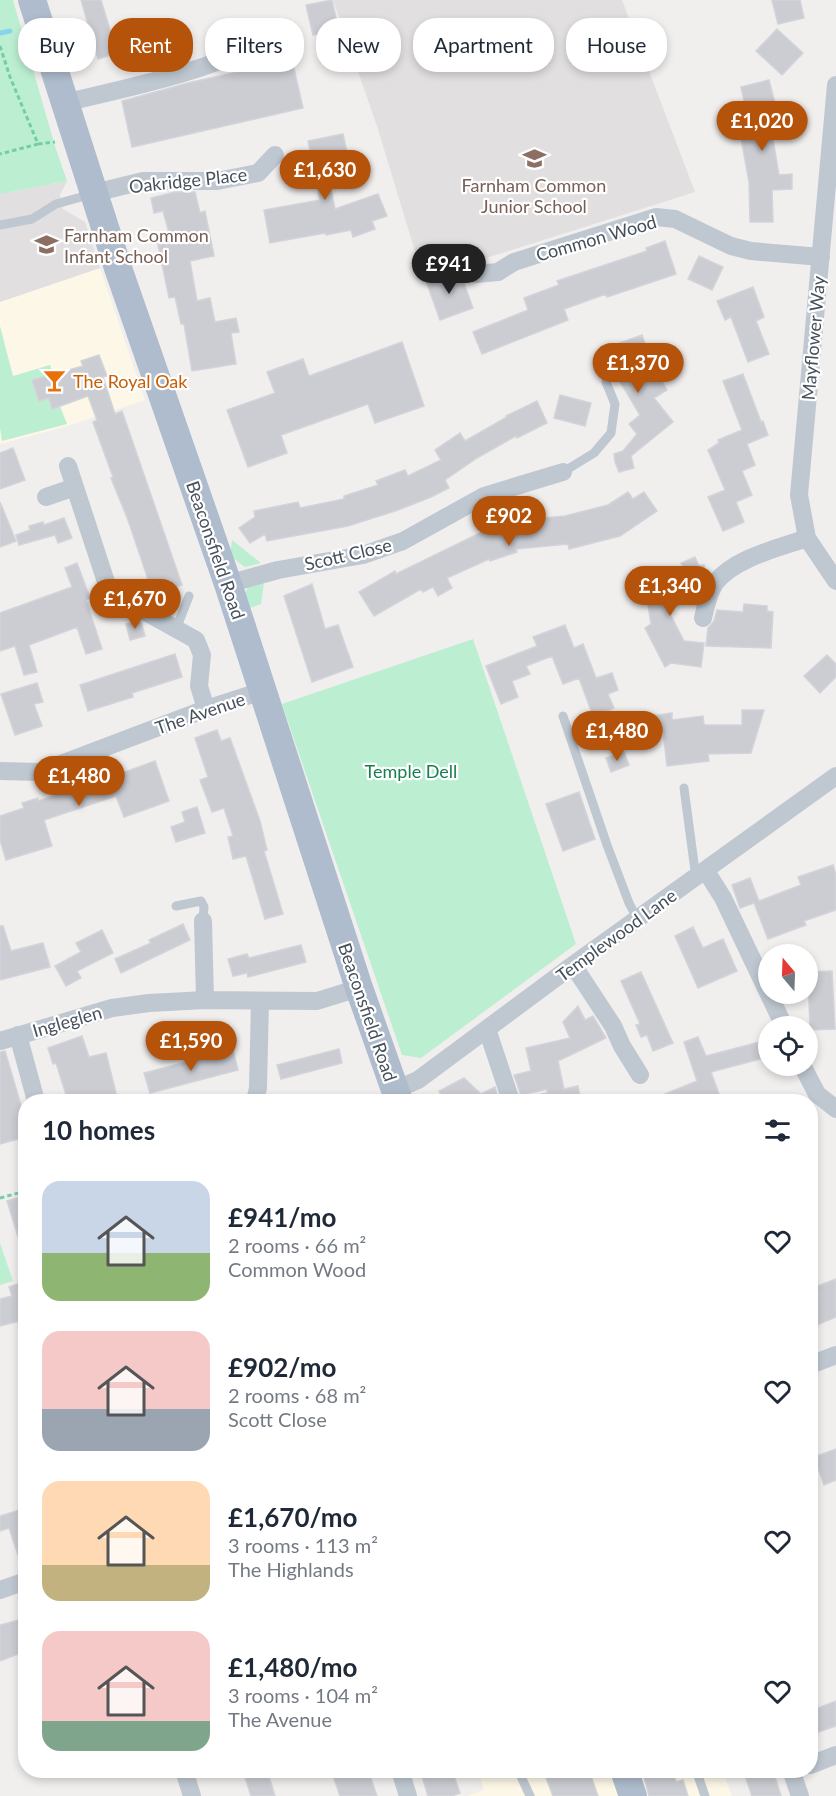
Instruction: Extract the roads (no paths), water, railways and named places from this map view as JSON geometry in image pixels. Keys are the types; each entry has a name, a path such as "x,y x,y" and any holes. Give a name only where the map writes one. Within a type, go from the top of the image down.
{"main road":[{"name":"Beaconsfield Road","path":"32,0 118,268 228,584 359,988 396,1094"},
{"path":"627,1778 633,1796"}],"street":[{"path":"64,103 158,81 205,67"},
{"name":"Mayflower Way","path":"836,85 799,495 807,538 836,581"},
{"name":"Oakridge Place","path":"94,193 144,181 217,181 258,173 275,155"},
{"name":"Common Wood","path":"476,274 498,272 514,262 656,217 675,219 731,246 751,251 820,257"},
{"path":"68,466 108,588 115,595 196,640 202,655 199,686 206,709"},
{"name":"Scott Close","path":"228,584 278,570 363,555 403,541 484,496 563,472"},
{"path":"46,497 75,487"},
{"path":"704,618 711,589 724,573 744,561 807,538"},
{"name":"The Avenue","path":"0,771 40,772 206,709 262,691"},
{"name":"Templewood Lane","path":"400,1094 573,965 836,776"},
{"path":"701,874 723,898 779,1016"},
{"path":"203,921 205,1000"},
{"path":"573,965 613,1026 640,1075"},
{"name":"Ingleglen","path":"0,1041 112,1008 149,1003 205,1000 317,1001 359,988"},
{"path":"257,1094 260,1001"},
{"path":"487,1029 509,1094"},
{"name":"Ingleglen","path":"18,1035 34,1094"},
{"path":"808,1076 817,1094"},
{"path":"818,1095 836,1109"},
{"path":"818,1362 836,1355"},
{"path":"0,1590 18,1584"},
{"path":"818,1762 836,1755"},
{"path":"186,1778 192,1796"},
{"path":"402,1778 408,1796"},
{"path":"795,1778 800,1796"}],"lane":[{"path":"0,225 32,219 56,204 94,193"},
{"path":"563,472 594,453 611,433 615,404 606,382"},
{"path":"176,629 189,596"},
{"path":"563,716 629,903 638,920"},
{"path":"684,788 701,874"},
{"path":"176,906 201,901 204,907 203,921"},
{"path":"522,1778 530,1796"},
{"path":"699,1778 705,1796"}],"waterway":[{"path":"0,33 10,31"}],"place":[{"name":"Farnham Common Junior School","path":"534,159"},
{"name":"Farnham Common Infant School","path":"46,245"},
{"name":"The Royal Oak","path":"55,381"}],"park label":[{"name":"Temple Dell","path":"411,771"}]}
